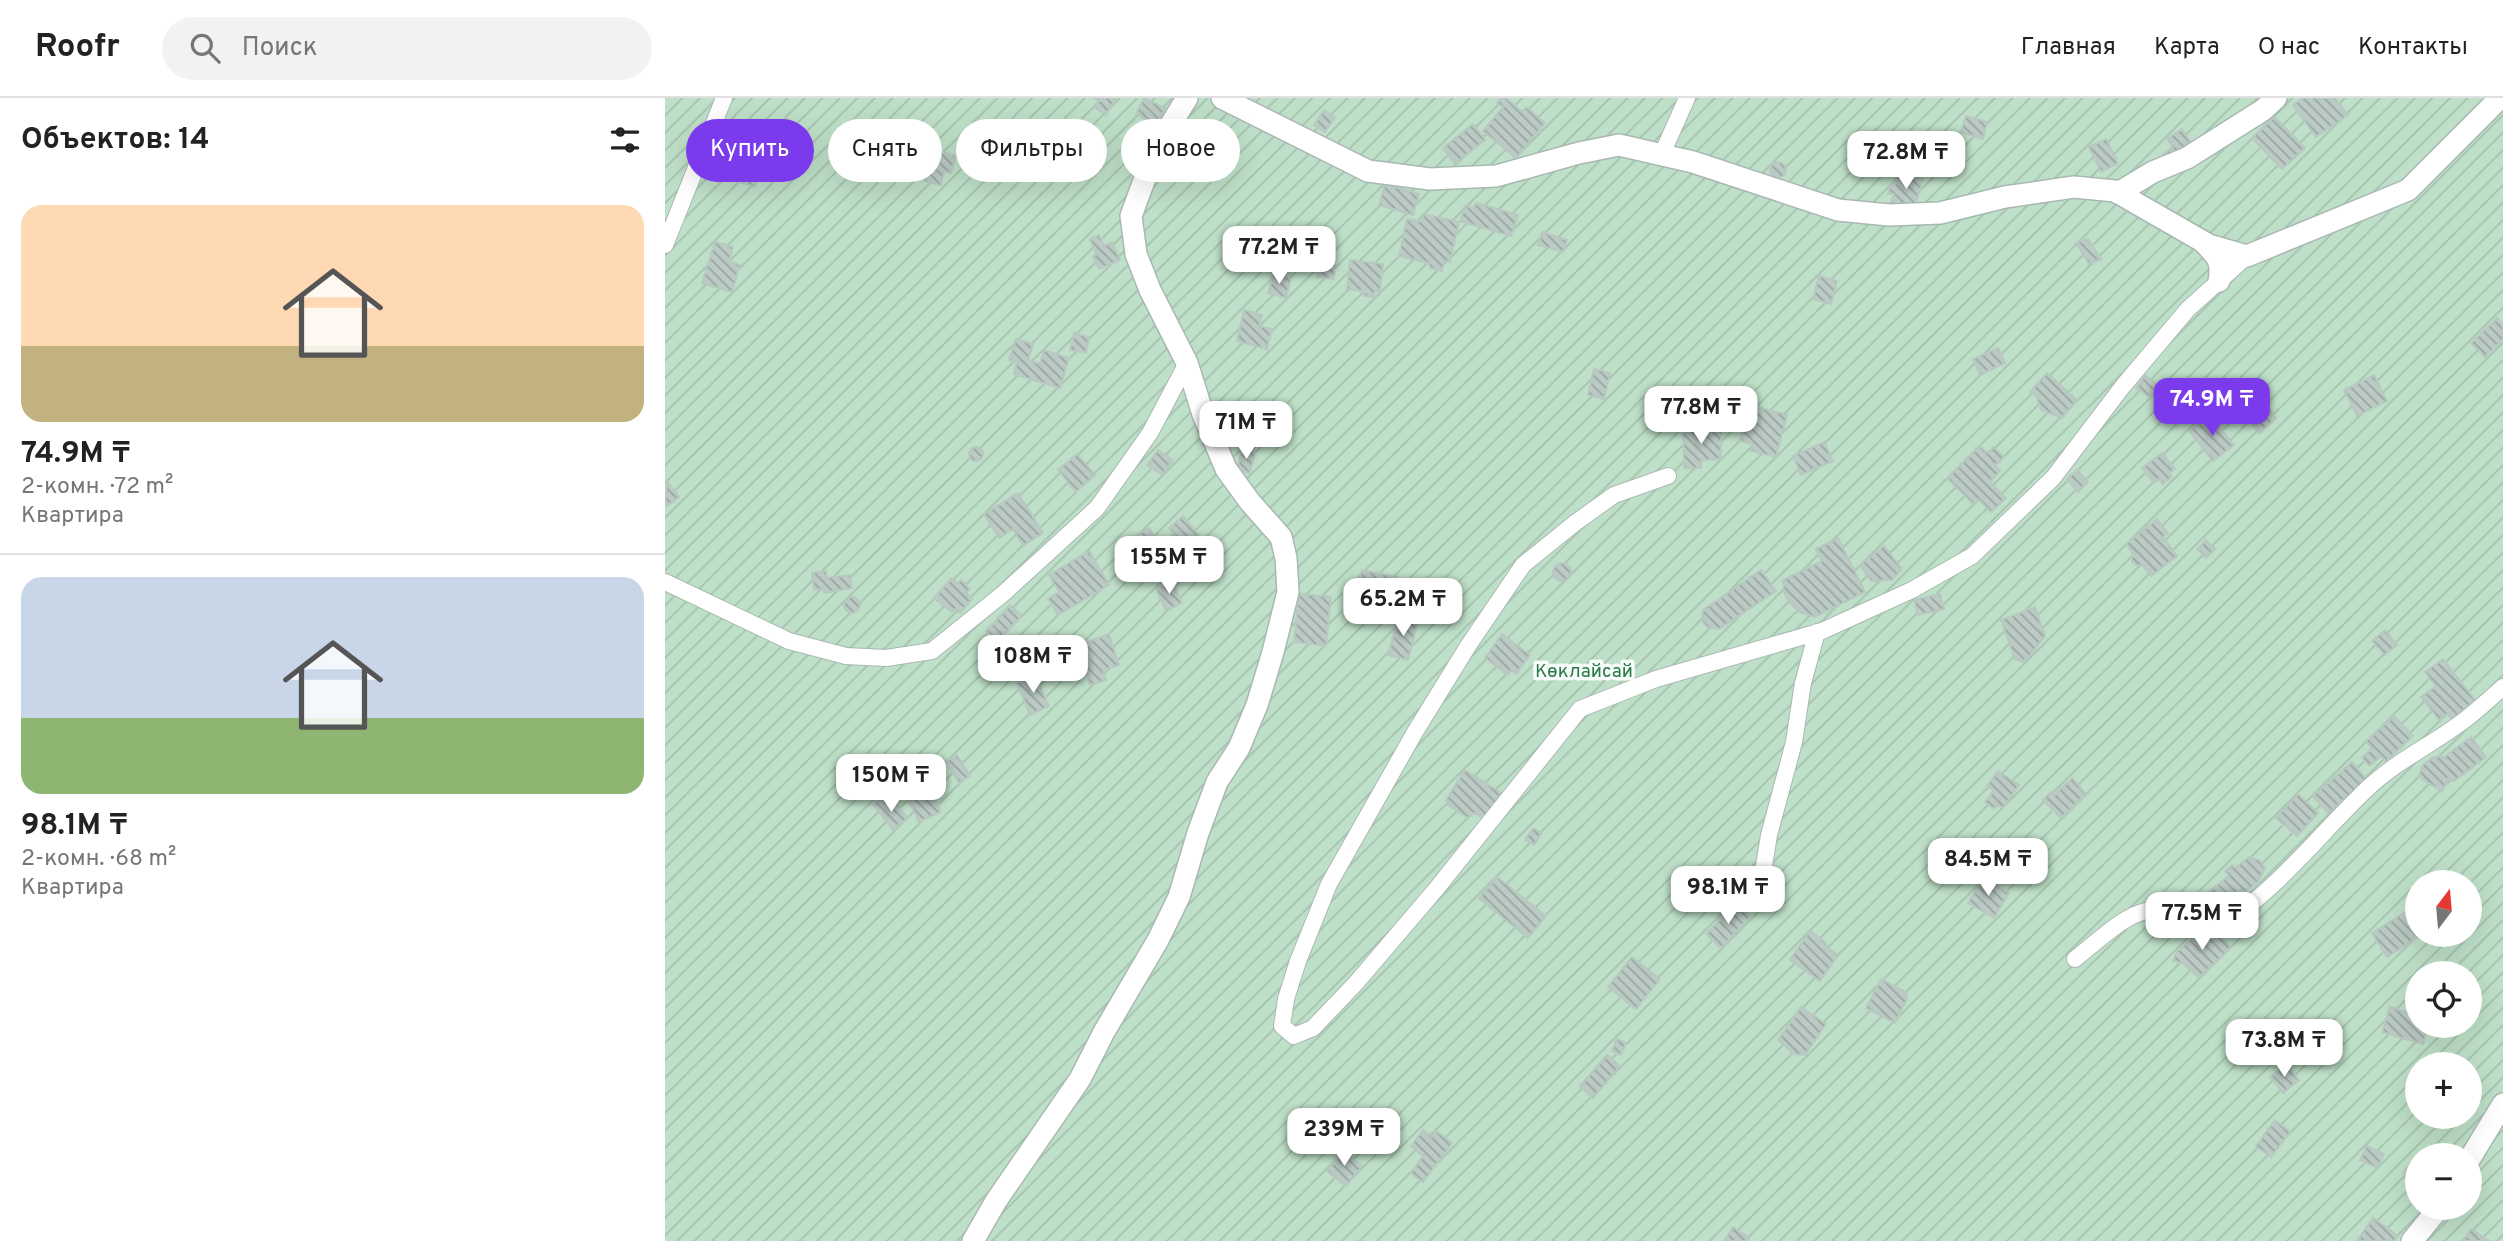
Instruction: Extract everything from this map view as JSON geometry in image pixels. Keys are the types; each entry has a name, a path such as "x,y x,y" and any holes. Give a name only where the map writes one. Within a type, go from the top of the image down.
{"street":[{"path":"973,1241 996,1201 1080,1079 1179,897 1217,782 1239,748 1257,705 1288,592 1286,558 1281,537 1226,470 1203,414 1187,363 1150,290 1136,254 1131,216 1168,128 1187,98"},
{"path":"1222,98 1368,171 1430,179 1496,176 1619,145 1693,162 1838,210 1889,215 1940,213 2005,197 2074,187 2118,193 2202,241 2247,256 2408,190 2500,98"},
{"path":"2118,193 2153,172 2187,158 2263,110 2276,98"},
{"path":"2202,241 2215,253 2221,267 2219,281"},
{"path":"2479,1143 2503,1104"},
{"path":"2412,1241 2429,1220"}],"lane":[{"path":"665,246 724,98"},
{"path":"1662,154 1687,98"},
{"path":"1668,476 1614,495 1523,565 1468,646 1415,732 1329,884 1286,999 1282,1026 1294,1036 1313,1028 1356,983 1437,888 1580,709 1657,679 1817,632 1912,590 1972,556 2053,478 2188,309 2247,256"},
{"path":"665,582 789,641 846,656 886,658 932,651 1004,593 1097,508 1150,433 1187,363"},
{"path":"1762,878 1769,835 1794,742 1803,683 1817,632"},
{"path":"2075,958 2135,913 2160,908 2191,914 2219,927 2234,918 2293,865 2371,785 2419,749 2466,719 2503,687"}],"green space":[{"name":"Көклайсай","path":"665,98 2503,98 2503,1241 665,1241"}],"building":[{"path":"1094,98 1116,98 1106,115 1095,108 1099,101"},
{"path":"1144,98 1165,108 1159,119 1145,119 1136,114"},
{"path":"1501,98 1506,98 1522,112 1526,107 1545,123 1516,158 1483,131 1503,107 1497,103"},
{"path":"2303,98 2335,98 2348,115 2316,137 2293,105"},
{"path":"1324,110 1335,117 1325,132 1314,125"},
{"path":"1966,116 1987,122 1983,139 1961,132"},
{"path":"2274,117 2305,148 2282,169 2252,138"},
{"path":"1473,124 1485,140 1455,164 1443,148"},
{"path":"2182,129 2193,146 2169,162 2163,154 2173,147 2167,139"},
{"path":"2106,139 2118,163 2101,172 2089,147"},
{"path":"942,152 956,156 951,173 944,171 942,180"},
{"path":"1778,162 1784,164 1784,176 1778,178 1772,176 1770,170 1772,164"},
{"path":"1898,172 1923,179 1914,210 1891,203 1894,194 1888,194 1891,184 1895,185"},
{"path":"740,182 757,182 755,187"},
{"path":"1385,184 1419,194 1413,215 1379,205"},
{"path":"1476,203 1518,215 1511,236 1460,221 1465,206 1474,208"},
{"path":"1424,214 1459,222 1450,262 1444,261 1442,271 1430,268 1429,263 1399,256 1407,219 1422,222"},
{"path":"1542,232 1567,240 1563,252 1538,245"},
{"path":"1099,235 1104,246 1112,242 1120,260 1099,269 1090,239"},
{"path":"2088,239 2101,259 2089,264 2076,243"},
{"path":"715,242 733,247 729,261 740,265 732,292 702,283"},
{"path":"1350,260 1383,264 1380,292 1375,291 1374,297 1364,296 1364,291 1347,289"},
{"path":"1318,265 1335,266 1334,279 1317,277"},
{"path":"1273,273 1291,278 1286,298 1268,293"},
{"path":"1819,276 1837,281 1831,304 1813,299"},
{"path":"1244,310 1262,315 1259,326 1272,329 1267,349 1237,341"},
{"path":"2497,318 2503,324 2503,339 2485,357 2471,343"},
{"path":"1074,333 1089,337 1086,353 1070,350"},
{"path":"1016,339 1033,344 1028,360 1040,364 1044,350 1069,358 1060,388 1014,374 1017,363 1009,360"},
{"path":"1998,348 2005,363 1980,375 1973,359"},
{"path":"1594,369 1610,373 1604,399 1588,395"},
{"path":"2047,373 2077,400 2062,418 2041,410 2036,396 2030,392"},
{"path":"2145,375 2158,385 2149,397 2136,388"},
{"path":"2374,375 2387,401 2357,416 2344,390"},
{"path":"1749,405 1787,415 1776,457 1751,451 1753,444 1740,441"},
{"path":"2267,407 2276,418 2260,433 2250,422"},
{"path":"2210,415 2234,445 2213,461 2189,431"},
{"path":"1683,429 1721,429 1721,459 1701,460 1701,468 1684,468"},
{"path":"1824,442 1833,461 1801,475 1793,456"},
{"path":"1980,446 1987,453 1994,447 2004,457 1995,465 2000,471 1990,482 2006,498 1991,512 1978,499 1973,504 1947,478"},
{"path":"973,447 979,447 983,454 979,461 973,461 969,457 969,451"},
{"path":"1242,448 1255,452 1250,473 1237,470"},
{"path":"1158,450 1173,460 1162,475 1147,465"},
{"path":"2162,453 2175,469 2169,473 2172,477 2163,484 2159,479 2154,483 2142,468"},
{"path":"1077,454 1095,475 1076,492 1058,470"},
{"path":"2077,470 2088,482 2078,492 2067,479"},
{"path":"667,481 679,497 667,506 665,503"},
{"path":"1018,493 1043,533 1023,546 1013,529 999,538 984,514"},
{"path":"1183,516 1199,535 1184,547 1169,528"},
{"path":"2157,519 2168,533 2163,537 2177,556 2151,576 2143,566 2132,562 2132,552 2126,544"},
{"path":"1149,528 1155,537 1160,537 1166,545 1163,553 1166,565 1161,577 1147,574 1130,549 1128,540"},
{"path":"1838,538 1865,592 1815,617 1799,612 1784,592 1783,580 1822,561 1816,549"},
{"path":"2206,540 2215,549 2206,558 2197,549"},
{"path":"1884,546 1902,569 1892,580 1871,581 1860,565"},
{"path":"1089,551 1109,585 1058,615 1048,599 1059,592 1049,575"},
{"path":"1562,563 1568,566 1571,572 1568,578 1562,581 1556,578 1553,572 1556,566"},
{"path":"1362,570 1397,577 1391,609 1355,602"},
{"path":"1761,570 1776,591 1719,629 1707,627 1702,621 1703,610"},
{"path":"826,571 827,578 850,575 852,588 824,593 824,589 814,590 812,573"},
{"path":"952,578 958,584 961,580 970,589 966,593 972,599 960,613 955,609 952,612 934,598"},
{"path":"1172,582 1182,603 1166,611 1156,589"},
{"path":"1299,594 1331,597 1326,646 1294,642"},
{"path":"1940,594 1944,609 1918,615 1914,600"},
{"path":"852,597 860,605 852,613 844,605"},
{"path":"1010,605 1022,616 997,641 986,631"},
{"path":"2035,607 2045,636 2022,662 2015,659 2001,620"},
{"path":"1399,615 1418,621 1408,660 1388,655"},
{"path":"2385,630 2397,645 2385,655 2372,641"},
{"path":"1109,634 1119,665 1103,670 1106,680 1090,685 1083,664 1089,659 1084,643"},
{"path":"1502,634 1530,655 1516,674 1511,670 1508,675 1485,658"},
{"path":"2443,659 2475,700 2452,719 2447,714 2439,720 2421,697 2436,686 2425,672"},
{"path":"1035,675 1049,706 1030,715 1017,683"},
{"path":"2394,716 2413,736 2386,761 2381,756 2370,766 2362,758 2372,748 2366,741"},
{"path":"2471,737 2486,757 2454,781 2448,778 2442,791 2422,779 2420,773 2423,765 2432,758 2443,758"},
{"path":"957,755 970,776 959,783 946,761"},
{"path":"2352,762 2367,780 2328,813 2313,796"},
{"path":"1465,770 1501,793 1485,819 1474,813 1468,818 1448,805 1450,802 1446,800"},
{"path":"1998,771 2019,785 2003,808 1998,805 1994,809 1985,802 1994,790 1987,786"},
{"path":"2072,778 2086,794 2061,818 2043,800 2051,792 2054,795"},
{"path":"929,785 941,812 919,822 906,795"},
{"path":"2298,794 2318,813 2297,836 2276,818"},
{"path":"881,798 889,808 896,803 908,818 893,830 873,804"},
{"path":"1533,828 1542,833 1534,845 1525,840"},
{"path":"2249,857 2259,860 2265,868 2258,882 2227,906 2224,902 2218,907 2207,893 2229,876 2225,871 2232,865 2235,868"},
{"path":"1497,877 1546,916 1528,938 1479,898"},
{"path":"1983,878 2009,893 1994,918 1968,903"},
{"path":"1736,903 1750,917 1721,948 1706,934"},
{"path":"2404,913 2405,945 2387,957 2372,933"},
{"path":"1810,931 1838,955 1820,981 1790,960"},
{"path":"2214,931 2231,947 2199,978 2183,963 2173,961 2177,951 2198,934"},
{"path":"1632,957 1660,979 1636,1009 1608,987"},
{"path":"1881,979 1907,993 1895,1023 1866,1008"},
{"path":"1801,1007 1826,1024 1805,1055 1794,1054 1778,1040"},
{"path":"2390,1007 2405,1011 2405,1038 2425,1038 2423,1044 2382,1032"},
{"path":"2329,1020 2338,1032 2305,1057 2292,1039 2308,1027 2315,1030"},
{"path":"1617,1039 1626,1043 1621,1055 1612,1051"},
{"path":"1607,1055 1620,1066 1593,1098 1580,1086"},
{"path":"2286,1064 2299,1080 2283,1093 2270,1077"},
{"path":"2275,1120 2290,1132 2271,1157 2256,1146"},
{"path":"1423,1130 1432,1137 1436,1131 1452,1143 1423,1182 1411,1173 1423,1156 1411,1146"},
{"path":"2367,1146 2384,1154 2377,1168 2360,1160"},
{"path":"1343,1151 1362,1166 1346,1186 1327,1171"},
{"path":"2373,1218 2398,1236 2394,1241 2357,1241"},
{"path":"1733,1227 1749,1238 1747,1241 1724,1241"},
{"path":"2471,1229 2489,1241 2463,1241"}]}
